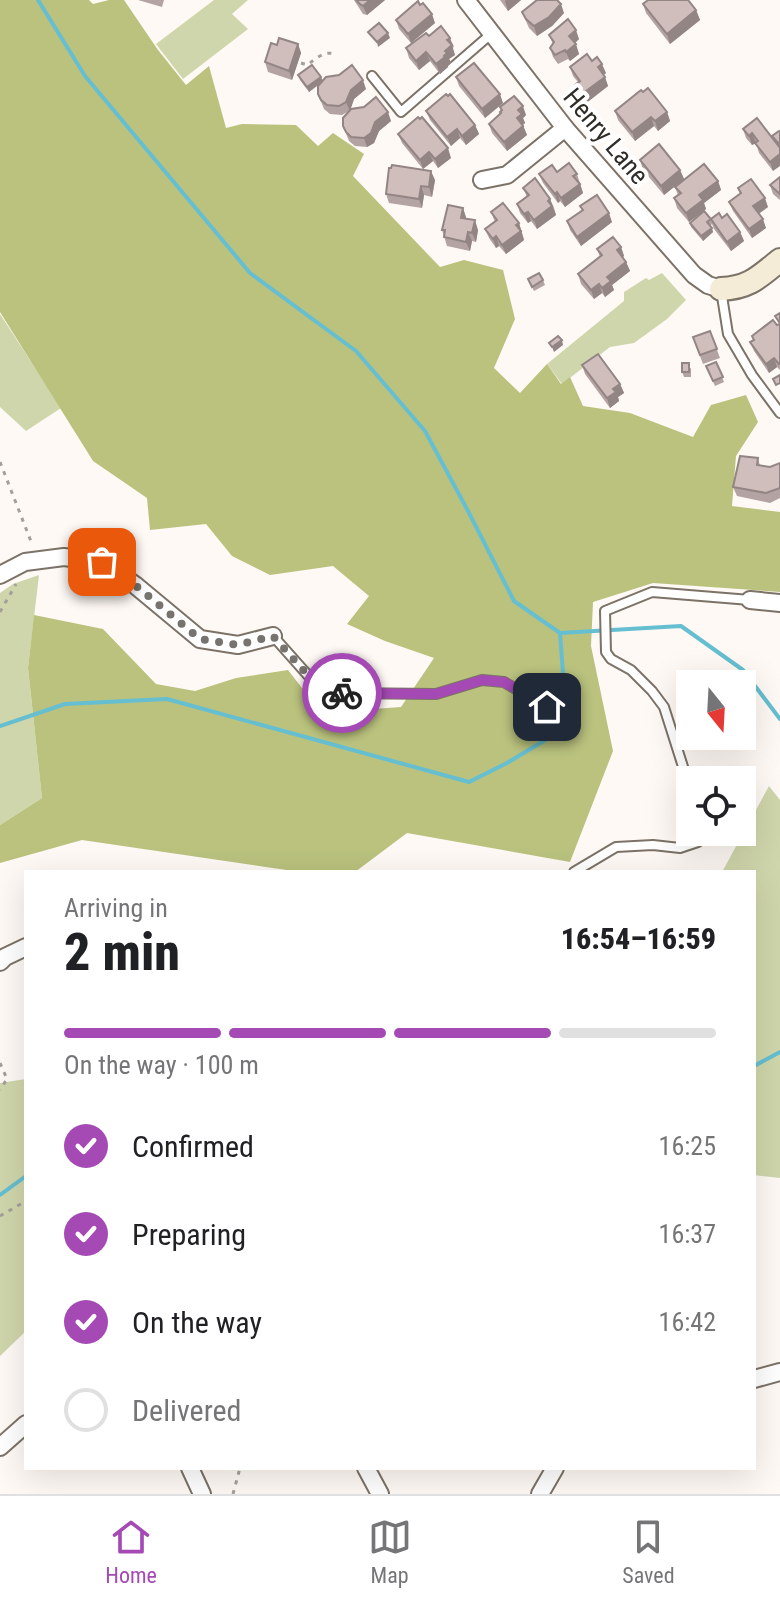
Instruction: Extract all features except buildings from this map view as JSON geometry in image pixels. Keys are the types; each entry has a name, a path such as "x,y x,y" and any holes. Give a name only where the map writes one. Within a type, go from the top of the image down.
{"street":[{"name":"Henry Lane","path":"466,0 565,128 694,275 708,285 721,289"},
{"path":"482,180 507,175 565,128"},
{"path":"721,289 738,288 754,282 780,260"},
{"path":"0,575 25,562 64,557 102,562 200,639 238,645 273,636"},
{"path":"750,600 780,603"},
{"path":"0,962 24,948"},
{"path":"756,1378 780,1372"},
{"path":"0,1447 24,1426"},
{"path":"191,1470 202,1494"},
{"path":"367,1470 380,1494"},
{"path":"540,1494 554,1470"}],"lane":[{"path":"372,76 401,112 492,33"},
{"path":"721,289 728,334 752,375 780,413"},
{"path":"683,766 664,707 631,670 611,659 606,652 605,611 652,592 750,600"},
{"path":"273,636 313,681 340,693 436,694 482,680 504,682 547,707"},
{"path":"577,870 616,847 686,846"}],"path":[{"path":"301,63 307,65 324,54 337,55"},
{"path":"0,462 33,544 14,590 0,612"},
{"path":"0,1063 7,1079 0,1090"},
{"path":"0,1216 24,1202"},
{"path":"233,1494 239,1470"}],"green space":[{"path":"0,0 89,0 93,4 124,0 186,85 209,66 226,128 242,124 296,125 318,146 333,133 364,154 353,176 440,267 464,260 503,270 515,319 494,368 520,393 547,364 561,384 570,377 583,406 630,413 693,437 711,405 746,395 758,422 736,456 732,506 780,512 780,592 653,583 593,602 591,646 613,751 570,862 407,833 358,870 286,870 82,840 0,863 0,825 42,798 28,668 34,615 103,629 156,684 195,691 236,678 288,670 302,688 345,711 401,707 434,658 347,624 369,596 333,566 270,575 232,556 206,524 150,530 147,498 93,461 0,312"},
{"path":"214,0 248,0 232,14 248,29 183,79 156,44"},
{"path":"662,273 686,300 667,319 634,343 610,347 562,384 547,364 624,301 624,292 646,278 649,280"},
{"path":"0,314 61,408 26,431 0,407"},
{"path":"39,575 28,668 42,798 0,825 0,593 13,584"},
{"path":"769,786 780,800 780,1178 756,1175 756,870 723,870 736,846 756,846 756,810"},
{"path":"24,1079 24,1333 0,1356 0,1083"}],"waterway":[{"path":"38,0 85,76 250,273 356,351 425,431 514,601 560,633 681,626 743,670 780,719"},
{"path":"0,726 65,704 167,699 469,782 567,727 560,633"},
{"path":"756,1065 780,1052"},
{"path":"0,1195 24,1177"}],"way so far":[{"path":"102,562 200,639 238,645 273,636 313,681 342,693"}],"route":[{"path":"342,693 436,694 482,680 504,682 547,707"}]}
